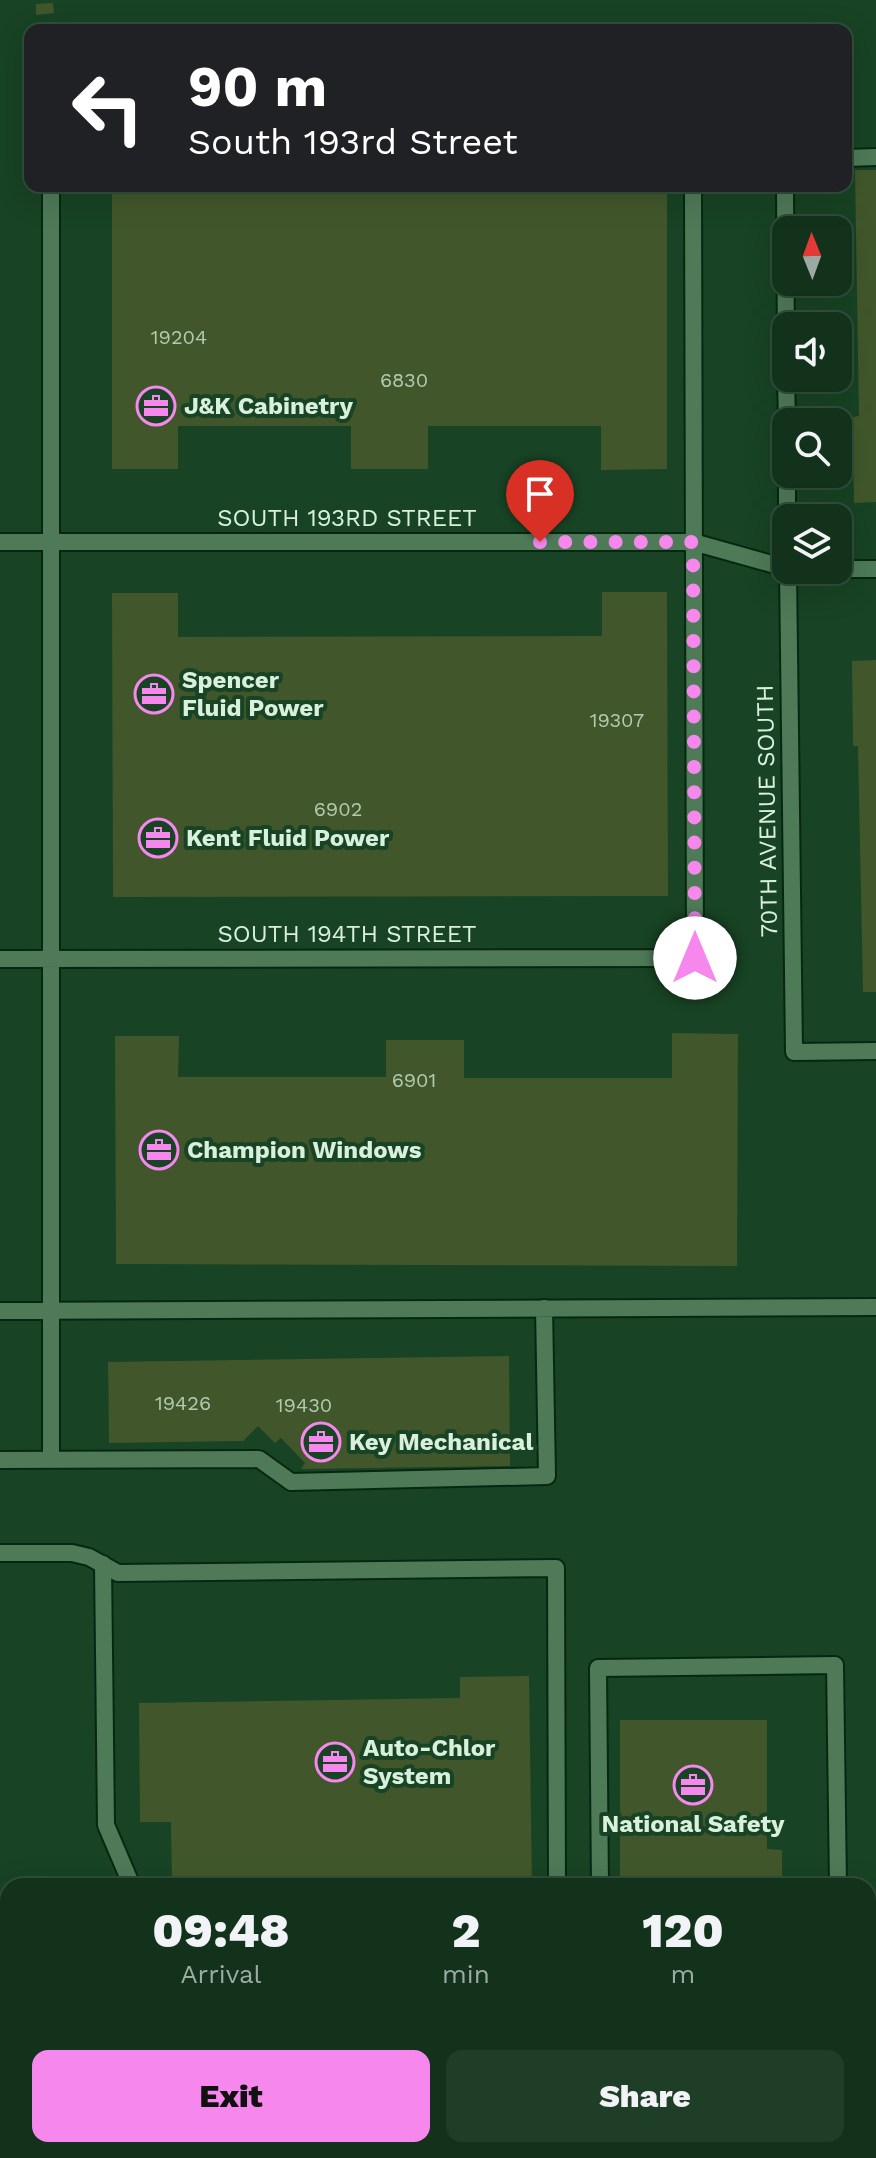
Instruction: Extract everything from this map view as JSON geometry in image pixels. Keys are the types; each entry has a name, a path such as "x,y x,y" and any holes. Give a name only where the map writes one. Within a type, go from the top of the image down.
{"lane":[{"path":"852,158 876,157"},
{"path":"51,192 51,1460"},
{"path":"693,192 693,542"},
{"path":"785,192 786,312"},
{"name":"SOUTH 193RD STREET","path":"0,542 693,542 772,565"},
{"name":"SOUTH 194TH STREET","path":"0,959 695,958 693,542"},
{"path":"852,569 876,569"},
{"name":"70TH AVENUE SOUTH","path":"787,584 794,1052 876,1051"},
{"path":"0,1311 876,1307"},
{"path":"0,1460 259,1459 291,1482 547,1476 544,1308"},
{"path":"0,1553 72,1553 89,1557 118,1573 556,1568 557,1878"},
{"path":"103,1564 106,1825 129,1878"},
{"path":"600,1878 598,1668 835,1665 838,1878"}],"building":[{"path":"53,3 54,13 36,15 36,4"},
{"path":"855,170 876,170 876,502 854,503 853,417 859,416"},
{"path":"112,192 667,192 667,469 601,470 601,426 428,426 428,469 351,469 351,426 178,426 178,469 112,469"},
{"path":"602,592 667,592 668,896 113,897 112,593 178,593 178,637 602,636"},
{"path":"876,660 876,992 863,992 858,746 853,746 852,661"},
{"path":"672,1033 738,1034 737,1266 116,1264 115,1036 179,1036 178,1077 386,1077 386,1040 464,1040 464,1078 672,1078"},
{"path":"509,1356 510,1466 301,1469 305,1463 281,1438 275,1443 258,1426 243,1441 109,1443 108,1362"},
{"name":"Auto-Chlor System","path":"529,1676 532,1878 172,1878 171,1822 140,1822 139,1703 460,1698 460,1677"},
{"name":"National Safety","path":"620,1720 767,1720 767,1849 782,1850 782,1878 620,1878"}],"place":[{"name":"J&K Cabinetry","path":"156,406"},
{"name":"Spencer Fluid Power","path":"154,694"},
{"name":"Kent Fluid Power","path":"158,838"},
{"name":"Champion Windows","path":"159,1150"},
{"name":"Key Mechanical","path":"321,1442"},
{"name":"Auto-Chlor System","path":"335,1762"},
{"name":"National Safety","path":"693,1785"}],"route":[{"path":"540,542 693,542 695,958"}]}
